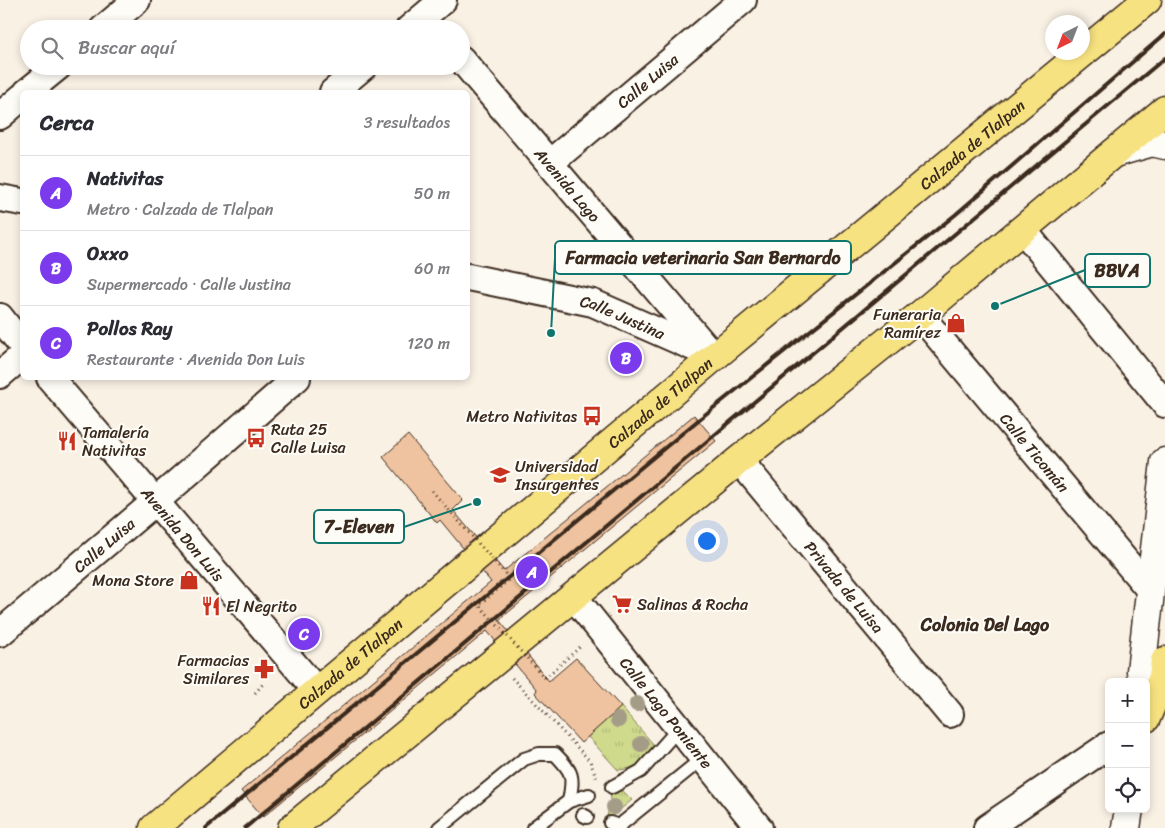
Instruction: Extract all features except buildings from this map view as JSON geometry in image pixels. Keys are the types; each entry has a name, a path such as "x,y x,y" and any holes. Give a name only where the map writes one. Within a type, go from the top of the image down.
{"main road":[{"name":"Calzada de Tlalpan","path":"154,828 1137,3"},
{"path":"292,828 496,662 739,460 920,315 1165,110"},
{"path":"1114,153 1152,142 1165,145"},
{"path":"1142,678 1149,589 1165,462"},
{"path":"1150,708 1162,677 1165,662"},
{"path":"1126,828 1128,813"}],"street":[{"path":"114,20 137,0"},
{"name":"Calle Luisa","path":"551,162 743,0"},
{"name":"Avenida Lago","path":"470,68 714,357"},
{"path":"30,90 48,75"},
{"path":"335,90 353,75"},
{"path":"0,116 20,99"},
{"path":"0,198 20,202"},
{"path":"1023,230 1165,404"},
{"name":"Calle Justina","path":"470,277 592,303 714,357"},
{"name":"Calle Ticomán","path":"920,315 1149,589"},
{"path":"0,317 20,342"},
{"path":"0,375 20,358"},
{"name":"Avenida Don Luis","path":"52,380 317,691"},
{"name":"Calle Luisa","path":"0,632 156,501 295,380"},
{"name":"Privada de Luisa","path":"739,460 950,714"},
{"name":"Calle Lago Poniente","path":"574,597 759,828"},
{"path":"987,828 1105,748"}],"lane":[{"path":"612,787 641,771 679,728"},
{"path":"440,828 454,823 524,759 539,754 555,754 571,770 573,782 569,801"},
{"path":"610,823 619,826 703,758"},
{"path":"533,828 569,801 589,795"}],"path":[{"path":"432,491 510,579 479,605 546,678 600,628"},
{"path":"496,662 539,706"},
{"path":"255,692 264,684"}],"green space":[{"path":"621,707 654,745 647,756 635,766 618,770 588,737"},
{"path":"612,791 623,791 632,800 611,817 607,817"}],"railway":[{"path":"206,828 702,417 955,215 1165,34"},
{"path":"245,828 1165,58"}],"place":[{"name":"BBVA","path":"995,306"},
{"name":"Funeraria Ramírez","path":"956,323"},
{"name":"Farmacia veterinaria San Bernardo","path":"551,333"},
{"name":"Oxxo","path":"626,358"},
{"name":"Metro Nativitas","path":"592,416"},
{"name":"Ruta 25 Calle Luisa","path":"256,438"},
{"name":"Tamalería Nativitas","path":"67,441"},
{"name":"Universidad Insurgentes","path":"500,475"},
{"name":"7-Eleven","path":"477,502"},
{"name":"Nativitas","path":"532,572"},
{"name":"Mona Store","path":"189,580"},
{"name":"Salinas & Rocha","path":"622,604"},
{"name":"El Negrito","path":"211,606"},
{"name":"Pollos Ray","path":"304,634"},
{"name":"Farmacias Similares","path":"264,669"}],"district":[{"name":"Colonia Del Lago","path":"985,625"}]}
